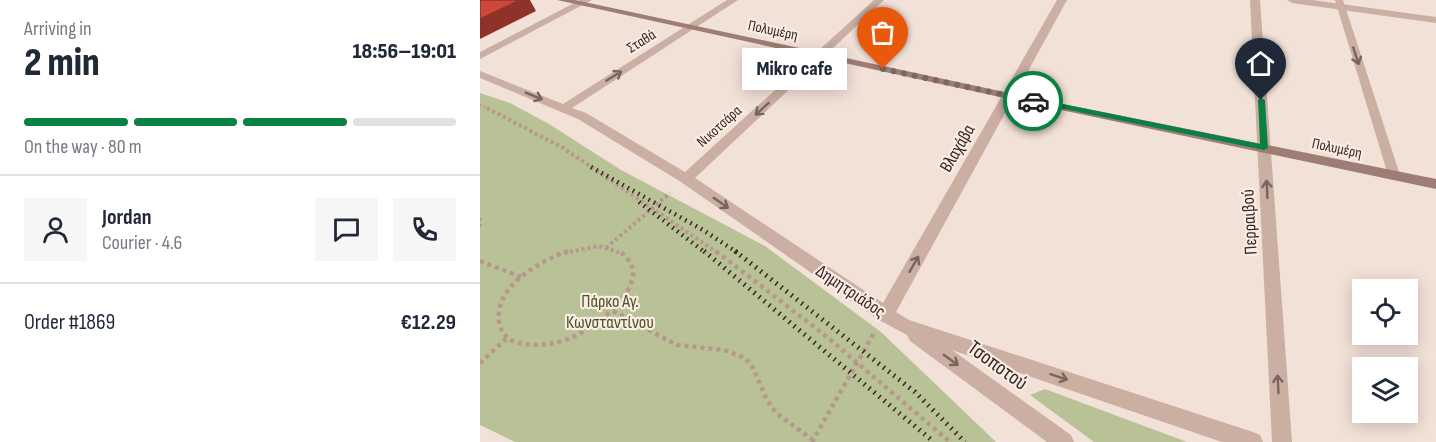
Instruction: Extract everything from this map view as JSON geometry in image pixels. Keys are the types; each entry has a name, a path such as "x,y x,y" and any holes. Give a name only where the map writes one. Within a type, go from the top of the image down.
{"main road":[{"name":"Πολυμέρη","path":"562,0 583,2 820,56 1436,184"}],"street":[{"name":"Σταθά","path":"564,108 733,0"},
{"name":"Νικοτσάρα","path":"686,179 879,0"},
{"name":"Βλαχάβα","path":"885,315 1062,0"},
{"name":"Περραιβού","path":"1255,0 1282,442"},
{"path":"1292,0 1340,3 1436,20"},
{"path":"480,56 583,2"},
{"name":"Δημητριάδος","path":"480,74 582,116 686,179 903,326 1253,442"},
{"name":"Τσοποτού","path":"903,326 1064,442"}],"lane":[{"path":"1340,3 1394,175"}],"path":[{"path":"480,105 537,134 654,207 742,268 950,442"},
{"path":"606,248 686,179"},
{"path":"480,218 480,228"},
{"path":"580,248 615,250 626,256 632,267 632,280 625,295 613,311 594,326 570,338 545,345 523,345 507,338 498,326 498,310 506,293 521,277 540,263 580,248"},
{"path":"480,261 521,277"},
{"path":"613,311 666,340 687,347 722,348 747,359 757,376 761,391 776,413 813,441 885,315"},
{"path":"480,363 507,338"}],"green space":[{"name":"Πάρκο Αγ. Κωνσταντίνου","path":"480,93 510,103 549,124 621,170 765,246 881,332 996,442 515,442 480,425"},
{"path":"1045,389 1187,442 1094,442 1030,395"}],"building":[{"path":"480,0 520,0 480,19"}],"railway":[{"path":"591,167 703,230 735,251"},
{"path":"639,202 706,253"},
{"path":"704,251 934,442"},
{"path":"735,251 915,392 965,442"}],"way so far":[{"path":"883,69 1033,101"}],"place":[{"name":"Mikro cafe","path":"883,69"}],"route":[{"path":"1033,101 1264,148 1261,100"}]}
